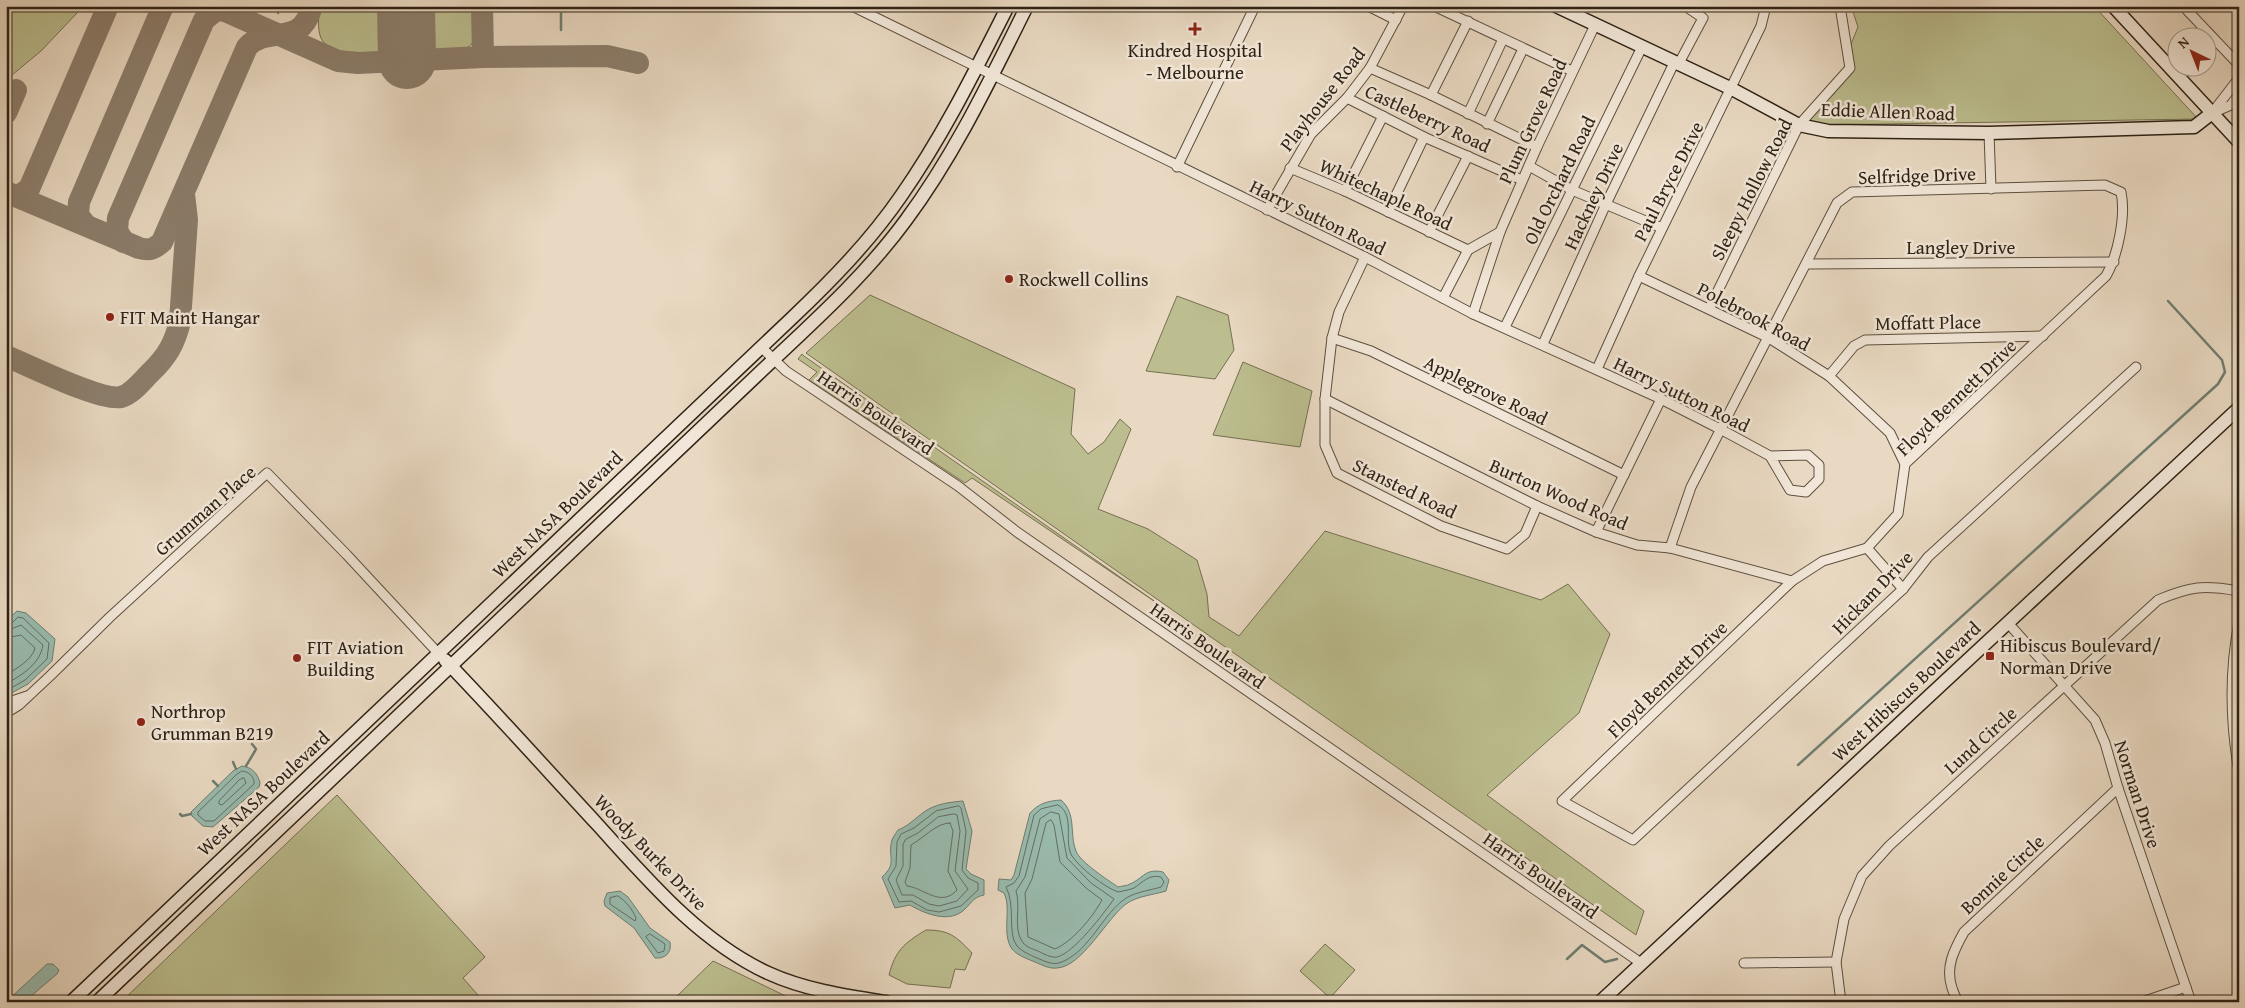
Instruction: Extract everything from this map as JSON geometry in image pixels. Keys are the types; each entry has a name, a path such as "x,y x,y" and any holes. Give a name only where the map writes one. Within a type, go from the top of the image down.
{"main road":[{"name":"West NASA Boulevard","path":"71,1002 841,269 889,213 930,153 977,68 1008,6"},
{"name":"West NASA Boulevard","path":"97,1002 851,284 906,220 954,148 1027,6"},
{"path":"2113,6 2239,142"},
{"name":"Eddie Allen Road","path":"1558,7 1732,90 1799,125 1828,131 1989,133 2194,127 2212,113"},
{"name":"West Hibiscus Boulevard","path":"1600,1002 2239,408"},
{"path":"661,442 673,455"},
{"name":"Woody Burke Drive","path":"438,653 625,854 704,933 735,954 769,973 805,986 846,996 886,1002"}],"street":[{"name":"Harry Sutton Road","path":"852,6 1177,167 1365,257 1474,314 1660,399 1770,456 1808,455 1819,464 1820,479 1806,492 1790,490 1770,456"},
{"path":"1177,167 1255,6"},
{"path":"1368,6 1396,20"},
{"name":"Playhouse Road","path":"1268,210 1290,168 1311,134 1347,98 1370,68 1403,6"},
{"path":"1434,6 1572,71"},
{"name":"Hackney Drive","path":"1543,344 1606,204 1676,64 1703,18 1685,6"},
{"name":"Paul Bryce Drive","path":"1596,369 1662,228 1732,90 1761,26 1766,6"},
{"name":"Sleepy Hollow Road","path":"1709,309 1799,125 1850,68 1840,6"},
{"path":"2182,6 2239,65"},
{"path":"1431,95 1468,21"},
{"name":"Plum Grove Road","path":"1474,314 1500,232 1537,147 1595,25"},
{"path":"1468,114 1503,39"},
{"name":"Old Orchard Road","path":"1505,327 1642,47"},
{"path":"1487,124 1523,49"},
{"path":"1370,68 1431,95 1537,147"},
{"path":"2212,113 2239,78"},
{"path":"2212,113 2230,105 2239,94"},
{"name":"Castleberry Road","path":"1347,98 1424,136 1522,180"},
{"path":"1345,191 1383,116"},
{"path":"1989,133 1991,190"},
{"path":"1388,212 1424,136"},
{"path":"1429,232 1468,156"},
{"path":"1529,166 1572,190 1662,228"},
{"name":"Whitechaple Road","path":"1290,168 1345,191 1468,250"},
{"name":"Selfridge Drive","path":"1670,548 1691,487 1770,338 1838,203 1852,192 1991,190 2105,185 2121,192"},
{"name":"Floyd Bennett Drive","path":"1633,840 1562,801 1792,581 1823,561 1867,548 1898,514 1905,464 2106,276 2114,262 2124,204 2121,192"},
{"path":"1443,298 1468,250 1500,232"},
{"name":"Stansted Road","path":"1365,257 1339,312 1332,338 1325,399 1325,445 1337,473 1440,526 1507,549 1525,534 1537,506"},
{"name":"Langley Drive","path":"1808,264 2114,262"},
{"name":"Polebrook Road","path":"1639,276 1770,338 1829,376 1890,433 1905,464"},
{"name":"Moffatt Place","path":"1829,376 1854,346 1865,340 2043,336"},
{"name":"Applegrove Road","path":"1332,338 1371,351 1624,475"},
{"name":"Harris Boulevard","path":"761,347 786,371 958,486 1023,536 1641,963"},
{"name":"Hickam Drive","path":"1633,840 1903,589 1928,558 2136,367"},
{"name":"Burton Wood Road","path":"1325,399 1537,506 1596,532 1637,545 1670,548 1792,581"},
{"path":"1596,532 1660,399"},
{"name":"Grumman Place","path":"6,713 19,705 267,473 347,555 438,653"},
{"path":"1867,548 1903,589"},
{"name":"Lund Circle","path":"1841,1002 1836,962 1844,920 1862,876 1889,846 2158,600 2184,589 2213,587 2239,591"},
{"path":"2239,622 2232,658 2231,701 2233,741 2239,772"},
{"name":"Norman Drive","path":"2008,623 2095,720 2105,743 2118,788 2191,1002"},
{"name":"Grumman Place","path":"6,702 27,696"},
{"name":"Bonnie Circle","path":"1959,1002 1956,999 1948,977 1952,955 1964,932 2118,788"},
{"path":"1744,964 1836,962"},
{"path":"2142,1002 2186,987"}],"green space":[{"path":"6,6 79,6 77,13 41,51 6,80"},
{"path":"319,6 391,6 392,33 388,47 373,54 363,55 342,53 333,49 321,38"},
{"path":"421,6 474,6 475,33 472,44 456,51 439,51 426,44 421,31"},
{"path":"1851,6 2094,6 2198,119 1820,125 1808,122 1853,72 1851,44 1858,27"},
{"path":"870,295 1075,389 1071,434 1088,454 1104,442 1120,419 1131,429 1098,509 1148,529 1197,560 1207,594 1209,617 1239,636 1325,531 1541,600 1568,584 1610,634 1579,713 1487,795 1644,911 1636,935 806,353"},
{"path":"1177,296 1228,315 1234,350 1215,379 1146,371"},
{"path":"802,354 1157,603 972,478 965,483 809,380 817,372 798,359"},
{"path":"1243,362 1312,391 1300,447 1213,435"},
{"path":"337,795 485,957 463,978 484,1002 121,1002"},
{"path":"926,930 941,931 952,935 972,953 965,970 955,969 950,988 907,984 889,975 894,960 902,948"},
{"path":"1325,944 1355,970 1330,998 1300,971"},
{"path":"713,961 798,1002 671,1002"}],"water":[{"path":"17,611 26,613 55,639 52,661 28,684 6,696 6,621"},
{"path":"242,766 252,769 258,777 259,787 213,827 203,826 192,816 191,812 233,771"},
{"path":"1061,800 1069,811 1076,851 1088,865 1101,875 1118,887 1129,885 1152,871 1163,872 1169,880 1166,891 1140,897 1126,904 1076,960 1066,966 1054,968 1017,954 1012,949 1007,936 1006,899 1004,893 998,890 999,879 1011,880 1014,875 1030,813 1044,803"},
{"path":"963,801 972,831 966,869 971,874 984,880 984,895 975,898 959,914 952,916 945,917 930,914 910,905 895,908 882,877 890,868 892,840 898,830 928,809 943,804"},
{"path":"620,891 628,897 650,928 670,942 669,952 665,956 655,958 634,928 605,906 604,901 607,893"},
{"path":"47,964 53,964 59,970 57,974 24,1002 6,1002"}],"waterway":[{"path":"278,13 279,6"},
{"path":"561,6 561,30"},
{"path":"1798,765 2218,384 2225,372 2222,360 2168,301"},
{"path":"246,766 256,749 252,744"},
{"path":"233,762 236,769"},
{"path":"213,781 218,786"},
{"path":"180,814 182,816 191,814"},
{"path":"1567,959 1582,945 1605,962 1617,959"}],"taxiway":[{"path":"13,195 20,195 29,189 108,6"},
{"path":"86,225 78,215 79,202 163,6"},
{"path":"214,6 338,61 358,63 483,57 607,56 638,63"},
{"path":"482,6 483,57"},
{"path":"6,192 139,248 152,249 162,242 247,47 256,40 292,32 299,28 306,21 311,9"},
{"path":"124,242 117,231 118,218 204,20 215,11 223,10"},
{"path":"6,113 16,90"},
{"path":"6,356 65,382 98,394 121,397 137,387 166,355 176,336 180,321 187,220 184,194"}],"runway":[{"path":"406,6 407,60"}],"place":[{"name":"Kindred Hospital - Melbourne","path":"1195,29"},
{"name":"Rockwell Collins","path":"1009,279"},
{"name":"FIT Maint Hangar","path":"110,317"},
{"name":"Hibiscus Boulevard/ Norman Drive","path":"1990,656"},
{"name":"FIT Aviation Building","path":"297,658"},
{"name":"Northrop Grumman B219","path":"141,722"}]}
